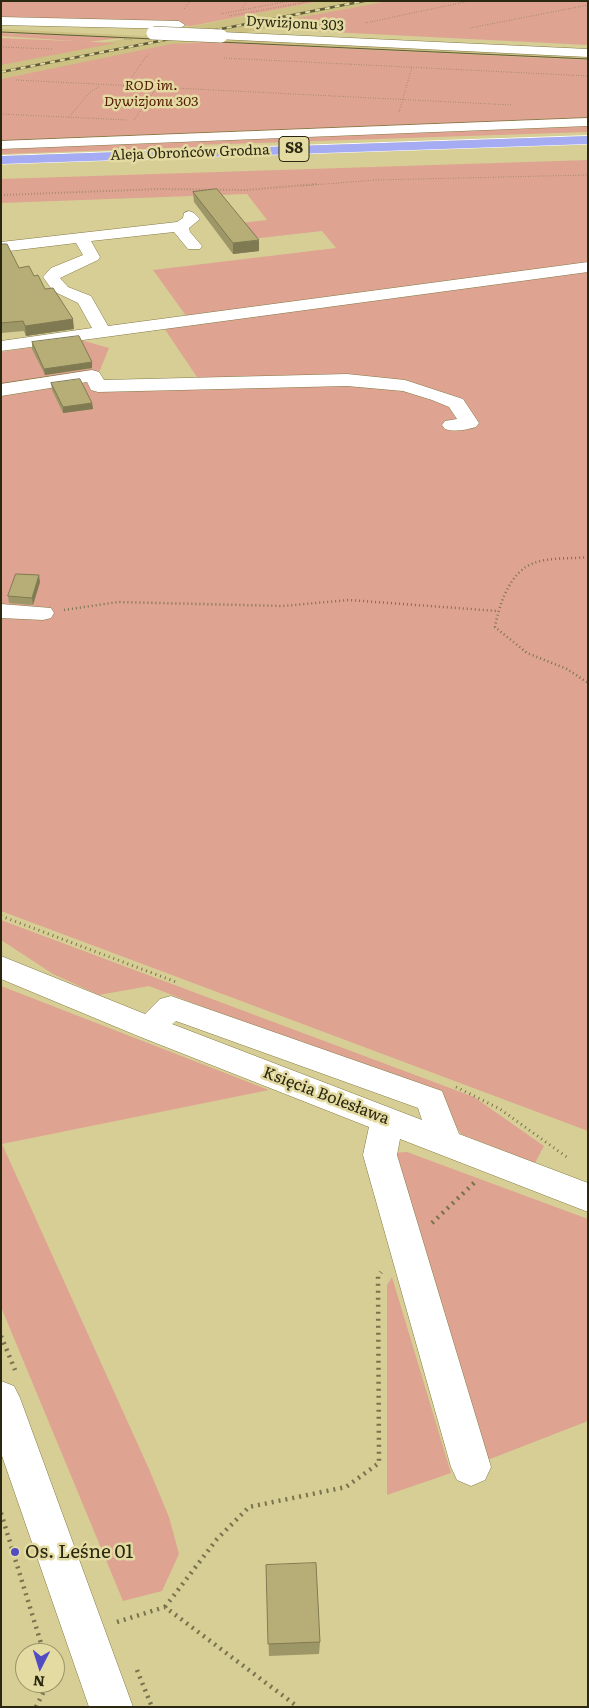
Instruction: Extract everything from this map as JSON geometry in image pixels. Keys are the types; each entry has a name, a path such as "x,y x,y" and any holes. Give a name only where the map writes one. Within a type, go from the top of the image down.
{"highway":[{"name":"Aleja Obrońców Grodna","path":"1,160 588,140"},
{"name":"Aleja Obrońców Grodna","path":"1,172 588,152"}],"street":[{"path":"1,21 179,26"},
{"name":"Dywizjonu 303","path":"1,26 588,53"},
{"path":"1,145 588,122"},
{"path":"1,247 81,238 185,220 182,233 194,246"},
{"path":"81,238 92,257 57,271 51,278 56,288 85,300 103,332"},
{"path":"1,346 103,332 129,335 588,267"},
{"path":"1,390 92,376 98,386 337,381 378,382 405,386 456,404 469,423 452,425"},
{"path":"41,384 44,389 61,386"},
{"path":"1,611 43,613"},
{"name":"Księcia Bolesława","path":"1,950 66,992"},
{"name":"Księcia Bolesława","path":"1,967 66,992 149,1028 588,1198"},
{"path":"149,1028 171,1007 431,1100 446,1143"},
{"path":"387,1120 380,1155 471,1467"},
{"path":"1,1398 111,1707"}],"path":[{"path":"241,10 247,1"},
{"path":"240,14 312,1"},
{"path":"360,24 470,1"},
{"path":"466,28 588,6"},
{"path":"1,47 52,49"},
{"path":"126,86 148,54"},
{"path":"216,57 588,76"},
{"path":"398,116 412,67"},
{"path":"16,80 519,105"},
{"path":"68,117 89,94 103,84"},
{"path":"1,114 134,120 157,87"},
{"path":"1,195 159,189 246,190 375,180 588,175"},
{"path":"588,557 532,564 515,578 497,611 495,627 527,653 567,669 588,683"},
{"path":"43,613 118,602 284,606 349,600 497,611"},
{"path":"540,1179 555,1149"},
{"path":"117,1622 165,1607 217,1539 249,1508 346,1487 379,1463 378,1276 390,1261 479,1178"},
{"path":"1,1513 41,1643"},
{"path":"165,1607 298,1707"},
{"path":"35,1706 42,1693"}],"shaded area":[{"path":"321,1 388,1 283,21 288,25 210,38 588,56 588,60 198,42 209,38 1,79 1,62 124,39 1,33 1,29 143,36"}],"green space":[{"path":"1,1 321,1 191,26 1,18"},
{"path":"388,1 588,1 588,45 291,30 284,26 287,25 282,21"},
{"path":"1,33 120,38 88,42 1,36"},
{"path":"1,38 116,43 1,65"},
{"name":"ROD im. Dywizjonu 303","path":"205,42 588,60 588,121 1,143 1,79 171,44"},
{"path":"588,125 588,132 197,145 198,147 1,154 1,146"},
{"path":"588,160 588,1131 1,911 1,352 81,340 109,348 98,375 109,389 203,386 164,328 192,324 153,270 336,248 322,231 234,241 223,225 267,220 247,194 1,203 1,179"},
{"path":"1,920 474,1097 544,1146 535,1163 461,1134 438,1098 149,986 99,995 53,974 1,940"},
{"path":"1,986 269,1090 2,1144 149,1469 169,1517 179,1554 162,1591 123,1601 1,1307"},
{"path":"407,1152 588,1219 588,1421 485,1461 390,1153"},
{"path":"392,1277 451,1473 387,1495 387,1285"}],"building":[{"path":"217,189 259,240 233,243 193,192"},
{"path":"1,244 7,244 19,268 29,266 34,276 38,275 45,289 53,288 73,319 25,326 23,321 1,323"},
{"path":"79,336 92,362 44,369 32,342"},
{"path":"80,379 92,403 63,407 51,383"},
{"path":"16,574 39,575 32,598 8,596"},
{"path":"316,1563 320,1642 268,1644 266,1565"}],"tram line":[{"path":"1,32 588,59"}],"railway":[{"path":"1,72 364,1"}],"place":[{"name":"Os. Leśne 01","path":"15,1552"}]}
